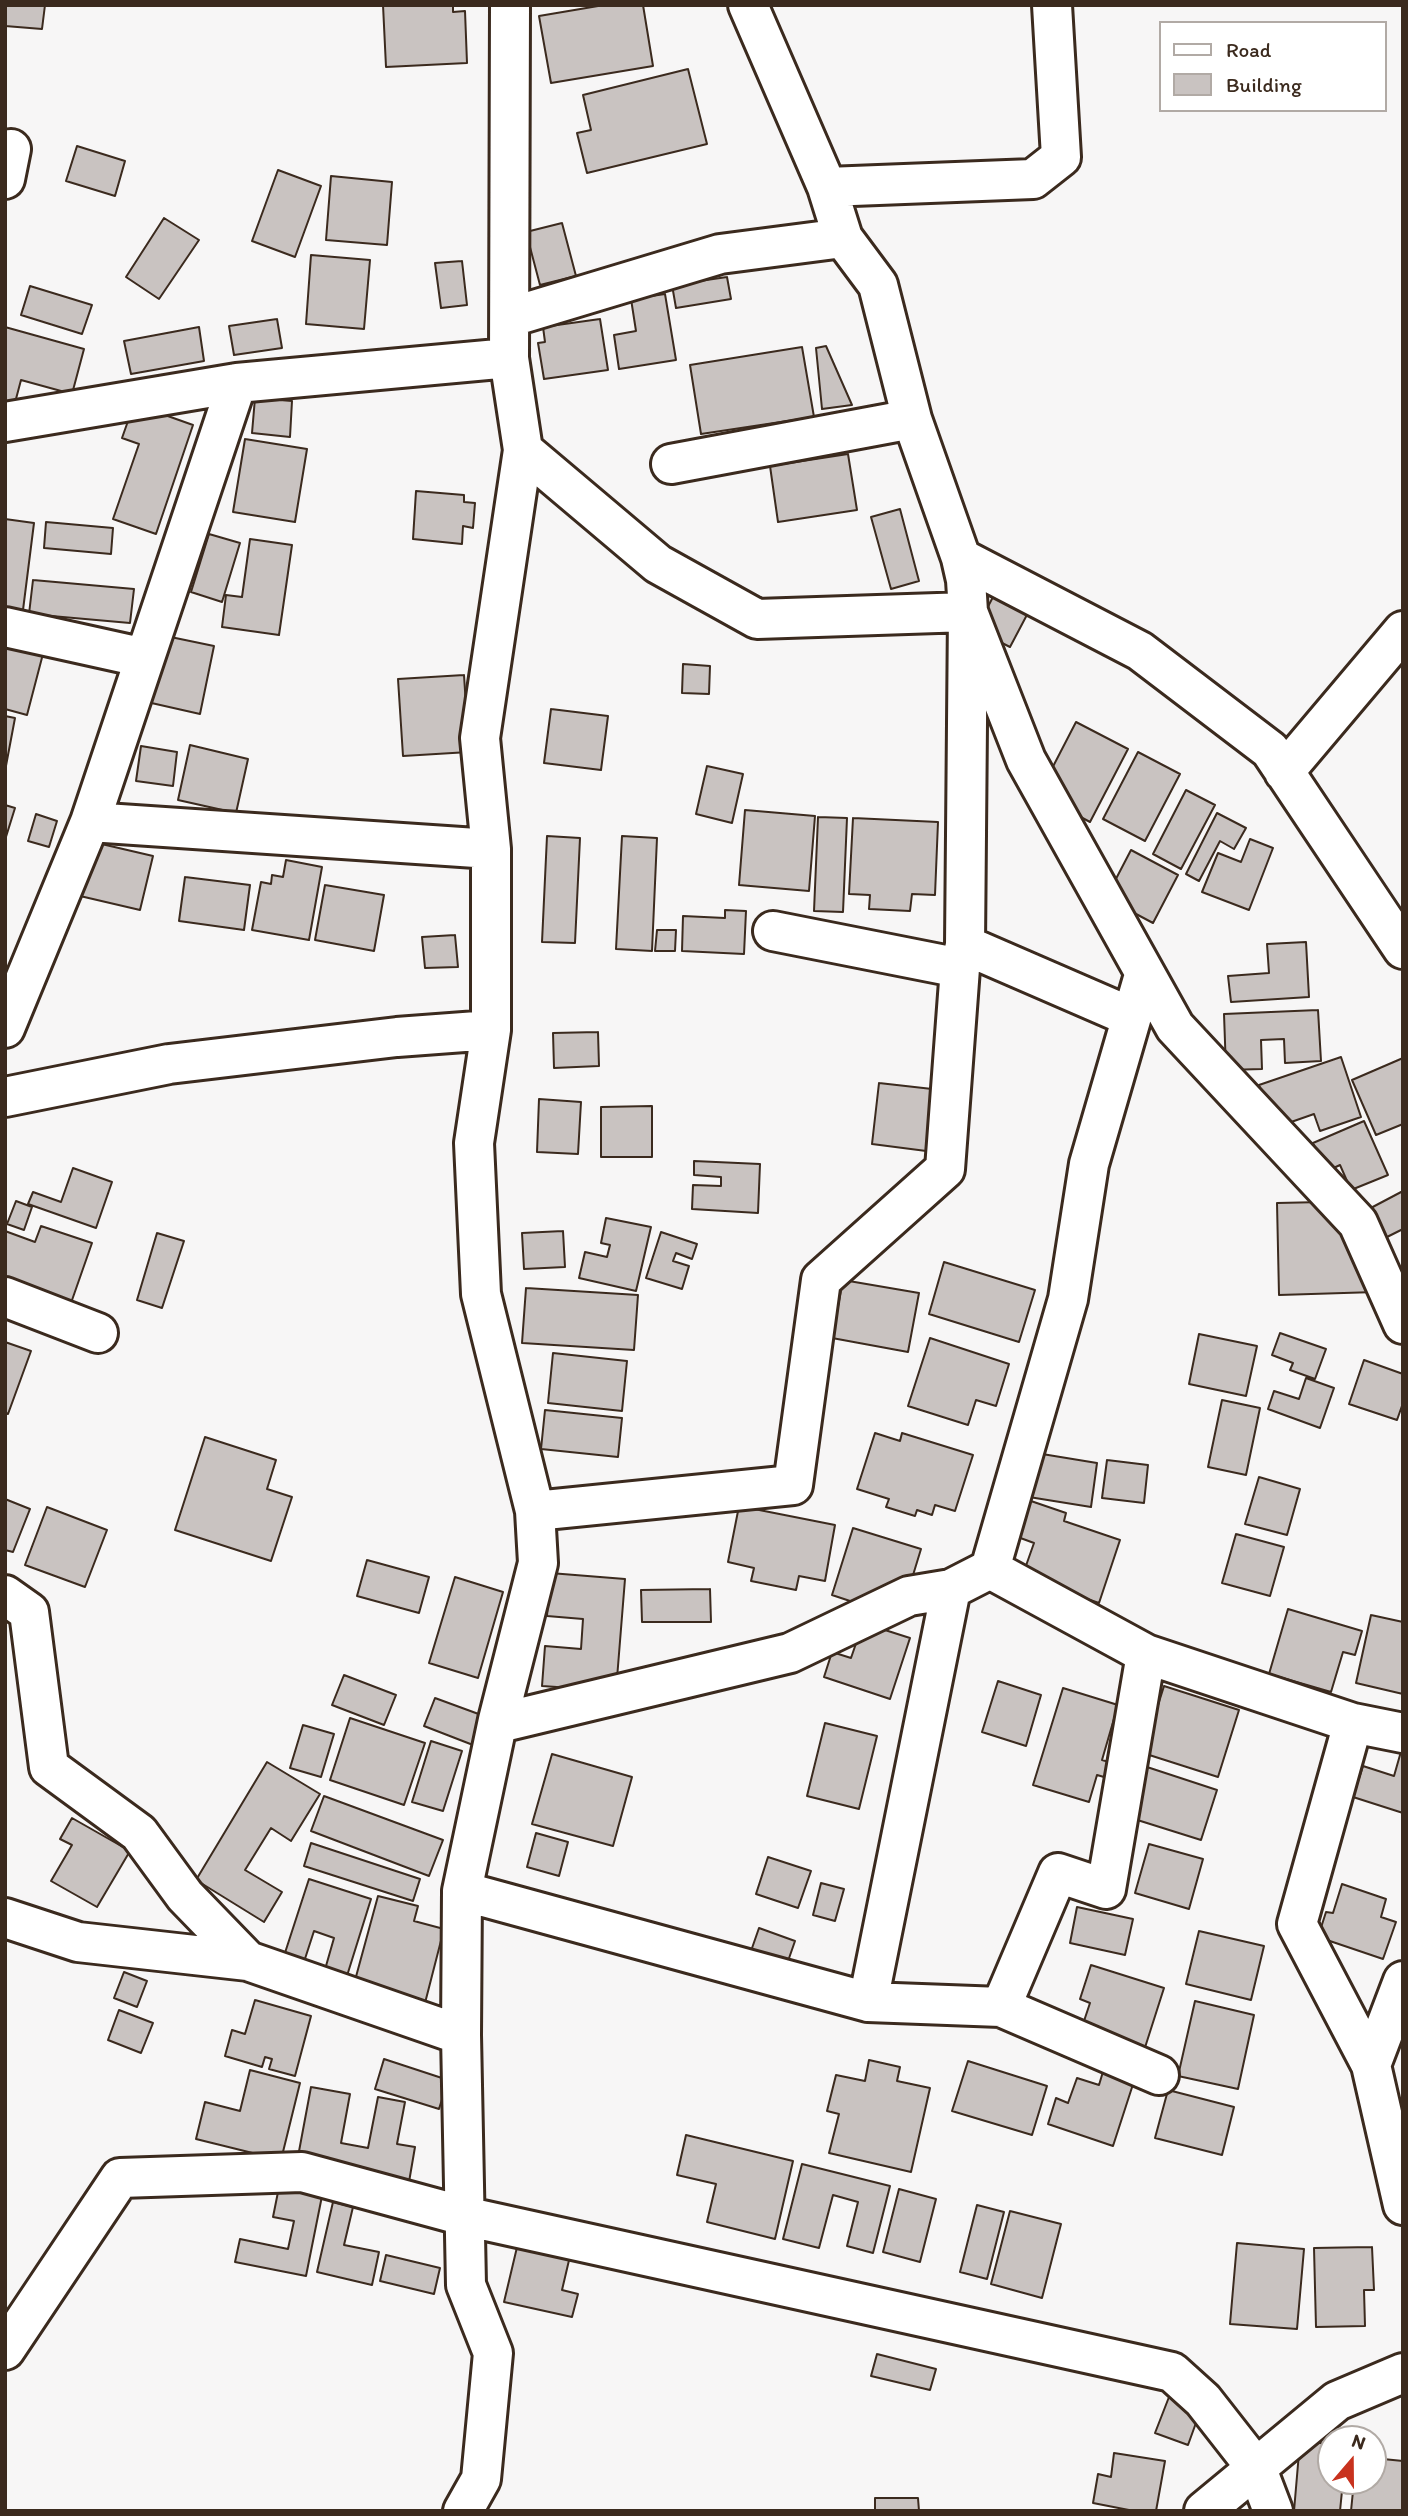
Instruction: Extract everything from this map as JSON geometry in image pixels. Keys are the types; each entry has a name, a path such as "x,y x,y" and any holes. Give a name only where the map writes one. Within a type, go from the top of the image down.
{"street":[{"path":"472,2495 493,2353 466,2285 461,2035 462,1891 498,1720 538,1563 535,1511 481,1294 474,1143 491,1030 491,849 480,738 523,450 509,359 510,5"},
{"path":"535,1511 793,1485 821,1280 945,1169 963,956 968,612 966,580 961,558 912,419 878,285 843,238 827,187 748,5"},
{"path":"827,187 1033,179 1060,157 1052,5"},
{"path":"511,317 720,254 843,238"},
{"path":"5,422 237,383 509,359"},
{"path":"5,1028 90,822 237,383"},
{"path":"671,464 912,419"},
{"path":"523,450 658,564 757,619 968,612"},
{"path":"961,558 1140,651 1270,750 1403,949"},
{"path":"968,612 1026,760 1175,1027 1358,1223 1403,1324"},
{"path":"5,627 145,658"},
{"path":"1284,772 1403,631"},
{"path":"90,822 491,849"},
{"path":"773,931 963,956 1131,1017"},
{"path":"498,1720 499,1723 790,1653 909,1596 951,1589 989,1569 1068,1299 1089,1164 1144,975"},
{"path":"5,1097 169,1064 397,1037 491,1030"},
{"path":"5,1297 98,1333"},
{"path":"989,1569 1146,1654 1353,1723 1403,1733"},
{"path":"868,2001 951,1589"},
{"path":"5,1595 29,1612 49,1767 139,1833 185,1896 248,1961"},
{"path":"1001,2007 1058,1873 1106,1889 1146,1654"},
{"path":"1353,1723 1297,1924 1371,2065 1403,2205"},
{"path":"462,1891 868,2001 1001,2007 1159,2075"},
{"path":"5,1918 78,1942 248,1961 461,2035"},
{"path":"1371,2065 1403,1980"},
{"path":"5,2350 120,2178 302,2172 464,2216 1172,2372 1203,2400 1257,2469 1273,2511"},
{"path":"1204,2511 1337,2401 1403,2373"},
{"path":"445,2511 472,2495"},
{"path":"472,2495 500,2511"}],"building":[{"path":"5,5 45,5 42,29 5,26"},
{"path":"383,5 453,5 453,12 465,11 467,63 386,67"},
{"path":"604,5 643,5 653,66 551,83 539,16"},
{"path":"688,69 707,144 587,173 577,133 591,130 583,95"},
{"path":"77,146 125,161 115,196 66,181"},
{"path":"278,170 321,186 295,257 252,241"},
{"path":"331,176 392,182 387,245 326,240"},
{"path":"164,218 199,240 159,299 126,277"},
{"path":"562,223 576,276 540,285 526,232"},
{"path":"311,255 370,260 364,329 306,324"},
{"path":"462,261 467,305 441,308 435,263"},
{"path":"727,277 731,299 676,308 672,285"},
{"path":"30,286 92,305 82,334 21,315"},
{"path":"665,294 676,360 619,369 614,335 636,331 631,299"},
{"path":"277,319 282,348 234,355 229,326"},
{"path":"600,319 608,370 544,379 538,343 545,342 543,327"},
{"path":"5,327 84,349 72,394 21,380 12,414 5,412"},
{"path":"199,327 204,361 131,374 124,341"},
{"path":"826,346 852,405 822,409 816,348"},
{"path":"802,347 814,417 701,434 690,365"},
{"path":"255,398 292,401 290,437 252,433"},
{"path":"134,404 193,425 156,534 113,519 139,444 122,438"},
{"path":"245,439 307,449 295,522 233,512"},
{"path":"848,454 857,510 778,522 770,466"},
{"path":"416,491 464,495 464,502 475,503 473,528 463,526 462,544 413,539"},
{"path":"900,509 919,581 891,589 871,517"},
{"path":"5,519 34,523 23,610 5,608"},
{"path":"46,522 113,528 111,554 44,548"},
{"path":"209,534 240,543 222,602 191,592"},
{"path":"250,539 292,545 279,635 222,627 226,595 242,597"},
{"path":"33,580 134,589 130,623 29,614"},
{"path":"995,593 1029,611 1010,647 976,630"},
{"path":"161,635 214,646 200,714 147,702"},
{"path":"5,640 44,650 27,715 5,709"},
{"path":"683,664 710,666 709,694 682,693"},
{"path":"464,675 469,752 403,756 398,679"},
{"path":"551,709 608,716 601,770 544,763"},
{"path":"5,716 15,718 5,771"},
{"path":"1076,722 1128,749 1090,822 1062,807 1068,794 1045,782"},
{"path":"190,745 248,759 236,813 178,800"},
{"path":"141,746 177,752 173,786 136,781"},
{"path":"1138,752 1180,774 1145,841 1103,819"},
{"path":"707,766 743,774 732,823 696,814"},
{"path":"1186,790 1215,805 1181,869 1153,854"},
{"path":"5,805 15,808 5,840"},
{"path":"745,810 815,816 809,891 739,885"},
{"path":"1217,813 1246,828 1234,849 1220,841 1199,881 1186,874"},
{"path":"36,814 57,821 49,847 28,841"},
{"path":"818,817 847,818 843,912 814,911"},
{"path":"853,818 938,822 935,895 912,894 910,911 869,909 870,895 849,894"},
{"path":"547,836 580,838 575,943 542,942"},
{"path":"622,836 657,838 652,951 616,949"},
{"path":"1250,839 1273,848 1249,910 1202,892 1218,853 1241,862"},
{"path":"93,842 153,856 140,910 80,896"},
{"path":"1131,850 1178,875 1153,923 1106,898"},
{"path":"286,860 322,867 309,940 252,930 261,882 271,884 272,875 283,877"},
{"path":"185,877 250,885 244,930 179,921"},
{"path":"325,885 384,895 374,951 315,940"},
{"path":"725,910 746,911 744,954 682,951 683,916 725,918"},
{"path":"657,930 676,930 675,951 655,951"},
{"path":"455,935 458,967 425,968 422,937"},
{"path":"1306,942 1309,997 1231,1002 1228,976 1269,973 1267,944"},
{"path":"1318,1010 1321,1061 1285,1063 1284,1039 1261,1040 1262,1069 1226,1070 1224,1014"},
{"path":"598,1032 599,1066 554,1068 553,1033"},
{"path":"1341,1057 1361,1117 1320,1131 1314,1114 1274,1128 1259,1085"},
{"path":"1403,1058 1403,1124 1376,1135 1352,1080"},
{"path":"879,1083 941,1090 934,1152 872,1144"},
{"path":"539,1099 581,1102 578,1154 537,1152"},
{"path":"652,1106 652,1157 601,1157 601,1107"},
{"path":"1364,1121 1388,1175 1351,1190 1340,1165 1325,1172 1313,1143"},
{"path":"694,1161 760,1164 758,1213 692,1209 693,1185 721,1186 721,1177 694,1175"},
{"path":"73,1168 112,1182 96,1228 28,1204 33,1192 61,1202"},
{"path":"1403,1191 1403,1229 1383,1239 1367,1210"},
{"path":"16,1201 32,1207 24,1230 7,1224"},
{"path":"1323,1202 1376,1292 1279,1295 1277,1203"},
{"path":"606,1218 651,1227 636,1291 579,1278 585,1252 607,1257 610,1245 601,1243"},
{"path":"41,1226 92,1243 71,1303 5,1280 5,1231 35,1242"},
{"path":"563,1231 565,1267 524,1269 522,1233"},
{"path":"661,1232 697,1244 692,1259 676,1253 673,1261 689,1266 682,1289 646,1278"},
{"path":"157,1233 184,1241 162,1308 137,1300"},
{"path":"944,1262 1035,1290 1019,1342 929,1314"},
{"path":"843,1280 919,1293 908,1352 832,1338"},
{"path":"526,1288 638,1295 634,1350 522,1343"},
{"path":"1280,1333 1326,1349 1315,1379 1290,1370 1293,1363 1272,1355"},
{"path":"1199,1334 1257,1346 1246,1396 1189,1384"},
{"path":"930,1338 1009,1364 996,1406 976,1400 968,1425 908,1406"},
{"path":"5,1342 31,1351 8,1414 5,1413"},
{"path":"553,1353 627,1361 622,1411 548,1403"},
{"path":"1364,1360 1403,1374 1403,1403 1397,1420 1349,1404"},
{"path":"1306,1378 1334,1388 1320,1428 1268,1409 1274,1391 1299,1399"},
{"path":"1222,1400 1260,1408 1246,1475 1208,1467"},
{"path":"545,1410 622,1418 618,1457 541,1449"},
{"path":"875,1433 900,1441 902,1433 973,1455 955,1511 935,1505 932,1515 917,1510 915,1516 886,1507 889,1499 857,1489"},
{"path":"205,1437 276,1460 267,1489 292,1497 271,1561 175,1530"},
{"path":"1036,1453 1097,1463 1091,1507 1029,1497"},
{"path":"1107,1460 1148,1465 1144,1503 1102,1498"},
{"path":"1259,1477 1300,1489 1287,1535 1245,1524"},
{"path":"5,1499 30,1509 13,1552 5,1550"},
{"path":"1028,1500 1066,1513 1064,1521 1120,1540 1099,1603 1022,1577 1034,1543 1015,1536"},
{"path":"739,1506 835,1525 825,1581 799,1576 796,1590 751,1581 754,1568 728,1562"},
{"path":"47,1507 107,1530 85,1587 25,1565"},
{"path":"853,1528 921,1549 910,1585 865,1606 832,1595"},
{"path":"1236,1534 1284,1547 1270,1596 1222,1583"},
{"path":"367,1560 429,1577 419,1613 357,1596"},
{"path":"550,1573 625,1579 616,1691 542,1686 545,1646 581,1649 583,1619 547,1616"},
{"path":"455,1577 503,1592 478,1678 429,1663"},
{"path":"710,1589 711,1622 642,1622 641,1590"},
{"path":"1288,1609 1362,1631 1355,1655 1343,1652 1331,1692 1269,1674"},
{"path":"1371,1615 1403,1622 1403,1694 1356,1683"},
{"path":"863,1623 910,1638 890,1699 824,1677 832,1652 851,1658"},
{"path":"344,1675 396,1695 384,1725 332,1705"},
{"path":"998,1681 1041,1695 1026,1746 982,1732"},
{"path":"1164,1686 1239,1710 1218,1777 1143,1753"},
{"path":"1063,1688 1118,1705 1102,1760 1116,1764 1111,1779 1097,1775 1089,1802 1033,1785"},
{"path":"435,1698 484,1716 473,1745 424,1726"},
{"path":"350,1718 425,1743 404,1805 330,1780"},
{"path":"825,1723 877,1736 859,1809 807,1796"},
{"path":"303,1725 334,1734 321,1777 290,1768"},
{"path":"431,1741 462,1751 443,1811 412,1802"},
{"path":"1402,1748 1403,1813 1353,1797 1363,1766 1394,1776"},
{"path":"552,1754 632,1777 613,1846 532,1824"},
{"path":"267,1762 320,1794 291,1841 271,1828 245,1870 282,1892 264,1922 196,1880"},
{"path":"1147,1767 1217,1790 1201,1840 1131,1818"},
{"path":"324,1796 443,1840 429,1876 311,1831"},
{"path":"72,1818 130,1851 97,1907 51,1881 72,1845 60,1839"},
{"path":"536,1833 568,1842 559,1876 527,1867"},
{"path":"311,1843 420,1879 413,1901 304,1866"},
{"path":"1149,1844 1203,1859 1189,1909 1135,1893"},
{"path":"768,1857 811,1871 798,1908 756,1894"},
{"path":"309,1879 371,1899 346,1979 324,1973 334,1938 314,1931 302,1968 282,1962"},
{"path":"821,1883 844,1889 835,1921 813,1915"},
{"path":"1342,1884 1386,1899 1381,1917 1396,1922 1383,1959 1318,1937 1326,1912 1333,1913"},
{"path":"378,1896 418,1906 414,1921 444,1929 425,2003 354,1984"},
{"path":"1077,1907 1133,1919 1125,1955 1070,1943"},
{"path":"759,1928 795,1941 787,1964 751,1951"},
{"path":"1199,1931 1264,1946 1251,2000 1186,1984"},
{"path":"1091,1965 1164,1988 1141,2060 1078,2039 1090,2003 1080,1999"},
{"path":"124,1972 147,1981 137,2007 114,1998"},
{"path":"255,2000 311,2016 295,2076 269,2069 272,2059 265,2057 262,2067 225,2056 232,2030 245,2034"},
{"path":"1195,2001 1254,2015 1238,2089 1178,2076"},
{"path":"119,2010 153,2023 141,2053 108,2040"},
{"path":"384,2059 448,2080 439,2109 375,2089"},
{"path":"869,2060 900,2067 897,2081 930,2088 911,2172 829,2153 839,2114 827,2111 836,2075 865,2081"},
{"path":"968,2061 1047,2086 1032,2135 952,2111"},
{"path":"1105,2065 1136,2075 1113,2146 1048,2124 1056,2098 1068,2103 1077,2078 1099,2085"},
{"path":"250,2070 300,2083 281,2160 196,2139 205,2102 240,2111"},
{"path":"311,2087 350,2094 341,2143 368,2148 378,2097 405,2102 397,2144 415,2147 409,2182 297,2162"},
{"path":"1168,2090 1234,2107 1222,2155 1155,2138"},
{"path":"686,2135 793,2161 775,2239 707,2222 716,2184 677,2175"},
{"path":"802,2164 890,2186 873,2253 847,2246 858,2202 833,2195 819,2248 783,2239"},
{"path":"279,2187 322,2196 306,2276 235,2262 240,2239 288,2249 294,2221 273,2217"},
{"path":"899,2189 936,2199 920,2262 883,2252"},
{"path":"333,2202 353,2207 344,2245 379,2252 372,2285 317,2272"},
{"path":"977,2205 1004,2212 987,2279 960,2272"},
{"path":"1010,2211 1061,2224 1042,2298 991,2284"},
{"path":"518,2243 570,2256 562,2290 578,2294 572,2317 504,2302"},
{"path":"1237,2243 1304,2249 1297,2329 1230,2324"},
{"path":"1372,2247 1374,2290 1364,2290 1365,2326 1316,2327 1314,2248"},
{"path":"386,2255 440,2268 434,2294 380,2281"},
{"path":"877,2354 936,2369 930,2390 871,2376"},
{"path":"1169,2397 1201,2409 1188,2445 1155,2433"},
{"path":"1300,2441 1317,2443 1317,2495 1342,2495 1340,2511 1294,2511"},
{"path":"1114,2453 1165,2461 1156,2511 1134,2511 1093,2503 1098,2474 1111,2477"},
{"path":"1387,2459 1403,2461 1403,2511 1351,2511 1353,2495 1387,2495"},
{"path":"875,2498 918,2498 919,2511 875,2511"}]}
